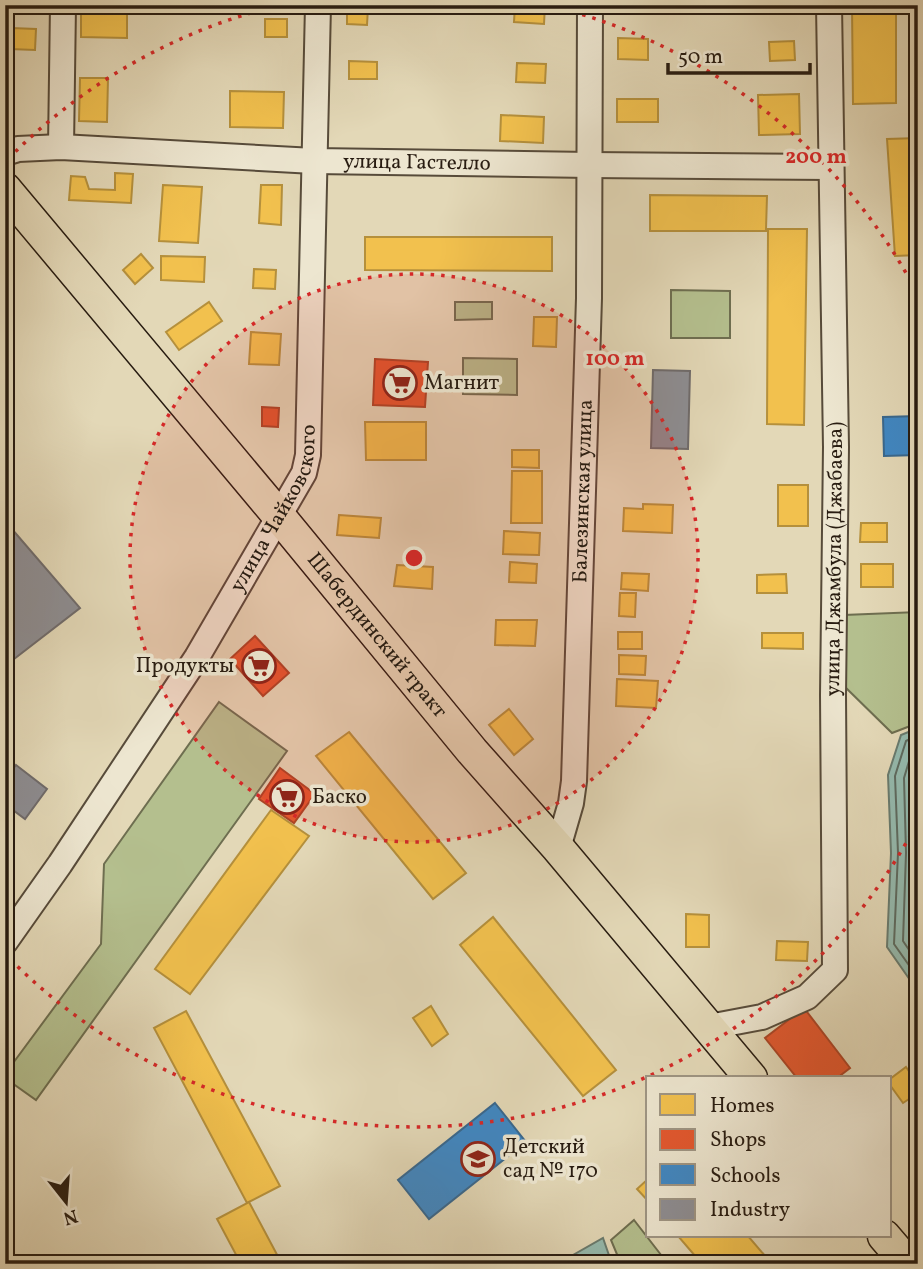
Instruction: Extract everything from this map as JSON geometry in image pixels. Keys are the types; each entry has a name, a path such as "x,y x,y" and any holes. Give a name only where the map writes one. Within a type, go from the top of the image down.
{"main road":[{"name":"Шабердинский тракт","path":"5,189 472,751 558,848 749,1076"},
{"path":"886,1238 908,1264"}],"street":[{"path":"61,147 63,5"},
{"name":"улица Чайковского","path":"5,942 197,657 304,473 308,454 318,5"},
{"name":"Балезинская улица","path":"558,848 571,803 574,781 589,298 590,5"},
{"name":"улица Джамбула (Джабаева)","path":"709,1027 762,1017 807,998 835,970 832,695 836,447 830,5"},
{"name":"улица Гастелло","path":"5,153 18,149 61,147 314,161 831,167"}],"green space":[{"path":"671,290 730,291 730,338 671,338"},
{"path":"455,302 492,302 492,319 455,320"},
{"path":"463,358 517,359 517,395 463,394"},
{"path":"918,612 918,723 892,733 840,682 844,615"},
{"path":"219,702 287,751 36,1100 5,1078 5,1074 101,944 104,864"},
{"path":"634,1220 668,1264 621,1264 611,1240"}],"water":[{"path":"918,728 918,979 910,980 887,947 891,853 888,775 901,735"},
{"path":"603,1238 612,1264 558,1264 559,1263"}],"building: Homes":[{"path":"515,5 545,5 544,24 514,22"},
{"path":"852,5 896,5 896,103 853,104"},
{"path":"347,6 368,7 367,25 347,24"},
{"path":"81,12 127,12 127,38 81,37"},
{"path":"265,19 287,19 287,37 265,37"},
{"path":"11,28 36,29 35,50 10,49"},
{"path":"618,38 648,39 648,60 618,59"},
{"path":"794,41 795,60 770,61 769,42"},
{"path":"349,61 377,62 377,79 349,79"},
{"path":"517,63 546,64 545,83 516,82"},
{"path":"80,78 108,78 107,122 79,121"},
{"path":"230,91 284,92 283,128 230,127"},
{"path":"799,94 800,134 759,135 758,95"},
{"path":"617,99 658,99 658,122 617,122"},
{"path":"501,115 544,117 543,143 500,141"},
{"path":"918,138 918,255 895,256 887,139"},
{"path":"115,173 133,174 131,203 69,200 71,176 85,177 89,189 115,190"},
{"path":"163,185 202,187 198,243 159,241"},
{"path":"261,185 282,185 281,225 259,223"},
{"path":"650,195 767,196 766,229 807,229 804,425 767,424 768,231 650,231"},
{"path":"365,237 552,237 552,271 365,270"},
{"path":"141,254 153,268 135,284 123,270"},
{"path":"161,256 205,257 204,282 161,280"},
{"path":"254,269 276,270 275,289 253,288"},
{"path":"209,302 222,321 179,350 166,332"},
{"path":"534,317 557,317 556,347 533,346"},
{"path":"251,332 281,334 279,365 249,364"},
{"path":"365,422 426,422 426,460 366,460"},
{"path":"512,450 539,450 539,468 512,467"},
{"path":"512,471 542,471 542,523 511,523"},
{"path":"778,485 808,485 808,526 778,526"},
{"path":"643,504 673,505 672,533 623,531 624,508 643,509"},
{"path":"339,515 381,518 379,538 337,535"},
{"path":"861,523 887,523 887,542 860,542"},
{"path":"504,531 540,533 539,555 503,554"},
{"path":"510,562 537,564 536,583 509,582"},
{"path":"861,564 893,564 893,587 861,587"},
{"path":"397,565 433,567 432,589 394,586"},
{"path":"622,573 649,574 648,591 621,589"},
{"path":"786,574 787,593 757,593 757,575"},
{"path":"620,593 636,593 635,617 619,616"},
{"path":"496,620 537,620 535,646 495,645"},
{"path":"618,632 642,632 642,649 618,649"},
{"path":"762,633 803,633 803,649 762,648"},
{"path":"619,655 646,656 645,675 619,674"},
{"path":"617,679 658,681 656,708 616,706"},
{"path":"509,709 533,739 514,755 489,725"},
{"path":"349,732 466,873 433,899 316,756"},
{"path":"271,810 309,836 190,994 155,969"},
{"path":"686,914 709,915 709,947 686,947"},
{"path":"493,917 616,1070 583,1096 460,945"},
{"path":"777,941 808,942 807,961 776,960"},
{"path":"431,1006 448,1034 432,1046 413,1018"},
{"path":"186,1011 280,1186 247,1203 154,1028"},
{"path":"906,1067 918,1084 918,1093 903,1103 892,1088 892,1078"},
{"path":"646,1181 646,1199 637,1189"},
{"path":"249,1202 282,1264 241,1264 217,1219"},
{"path":"680,1238 750,1238 772,1264 702,1264"}],"building: Shops":[{"name":"Магнит","path":"375,359 428,362 425,407 373,405"},
{"path":"262,407 279,408 278,427 262,426"},
{"name":"Продукты","path":"255,636 289,673 263,696 230,659"},
{"name":"Баско","path":"280,768 315,794 294,823 259,799"},
{"path":"804,1008 850,1068 840,1076 795,1076 765,1038"}],"building: Schools":[{"path":"918,416 918,455 884,456 883,417"},
{"path":"495,1103 526,1142 429,1219 398,1180"}],"building: Industry":[{"path":"653,370 690,371 688,449 651,448"},
{"path":"5,521 80,608 5,666"},
{"path":"16,765 47,789 25,819 5,804 5,778"}],"place":[{"name":"Магнит","path":"400,383"},
{"name":"Продукты","path":"259,666"},
{"name":"Баско","path":"287,797"},
{"name":"Детский сад № 170","path":"478,1159"}]}
